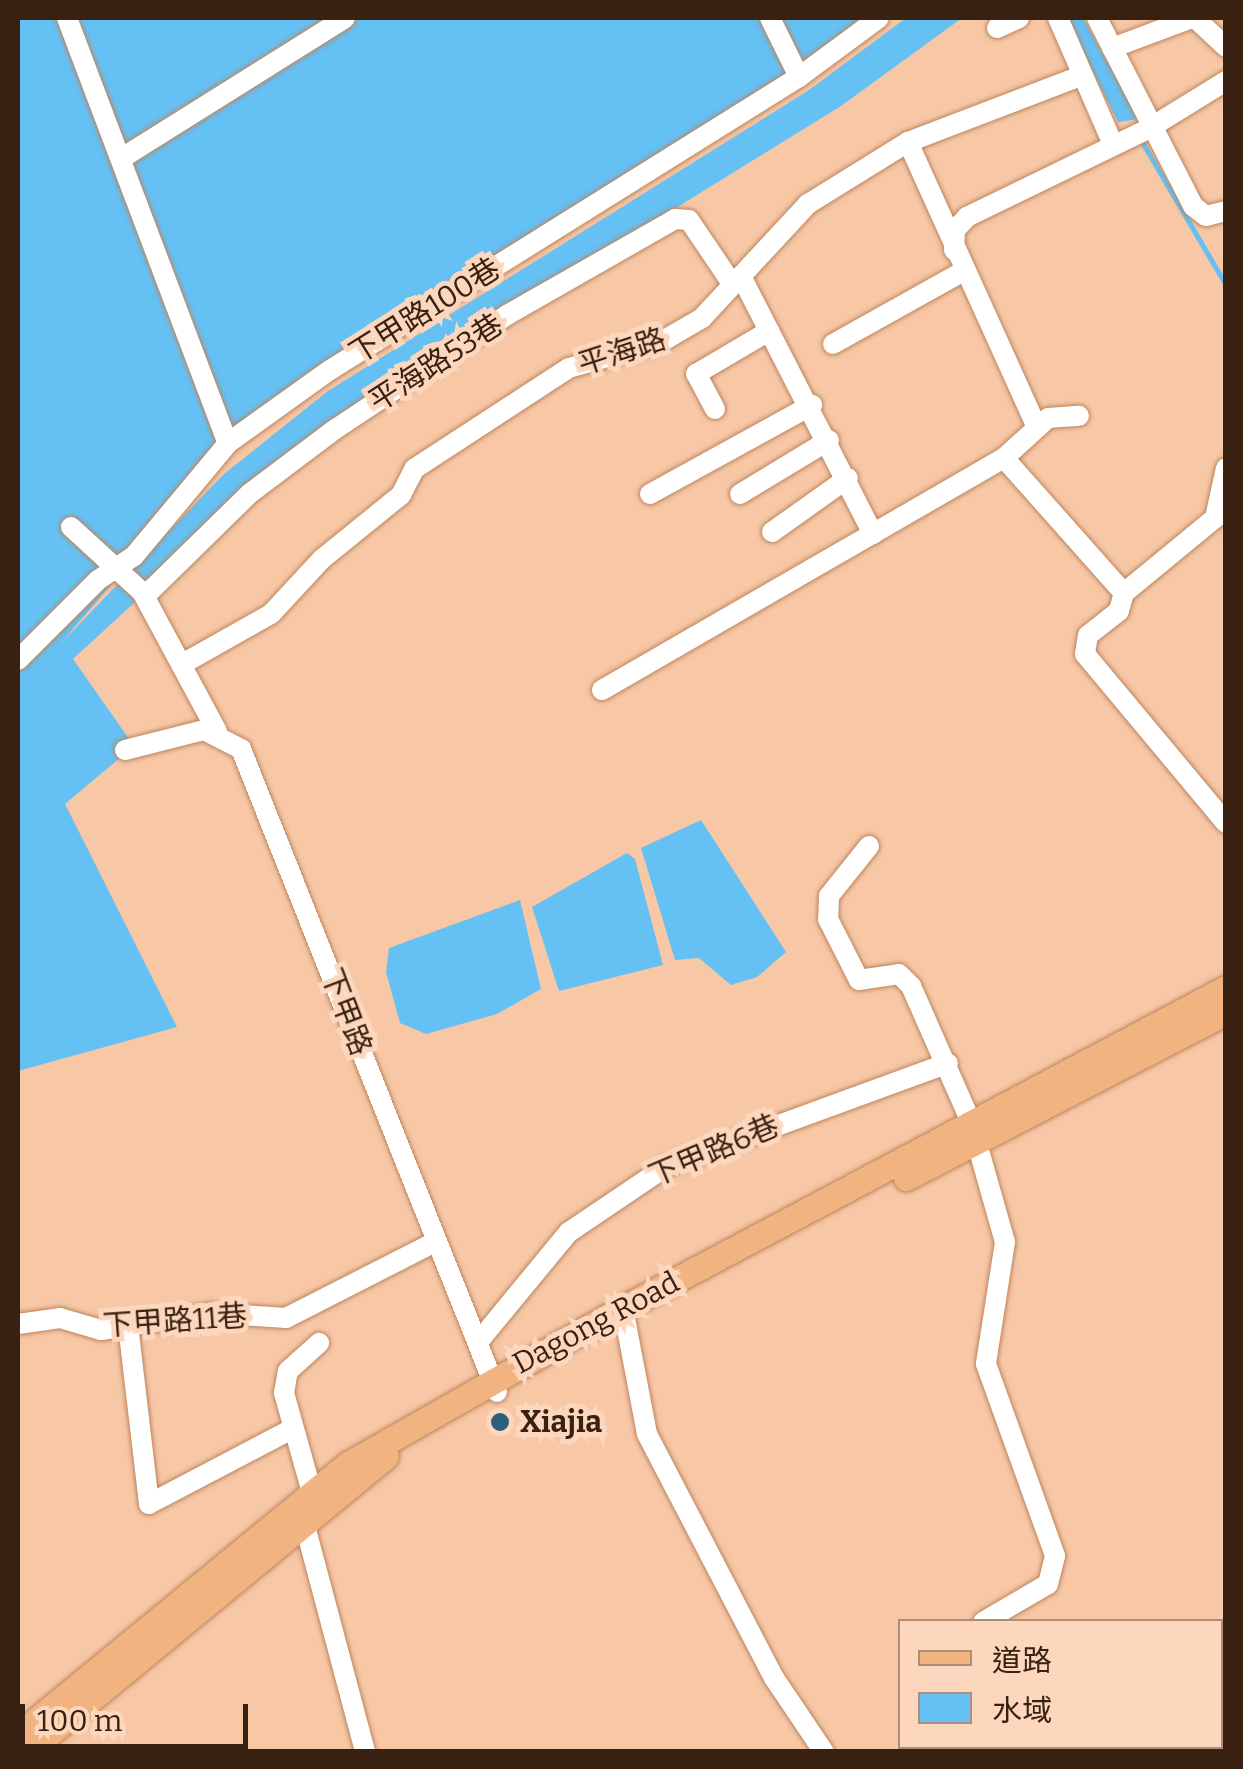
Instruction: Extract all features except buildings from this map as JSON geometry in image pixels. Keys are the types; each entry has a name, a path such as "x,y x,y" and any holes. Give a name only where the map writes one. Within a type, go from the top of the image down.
{"main road":[{"name":"Dagong Road","path":"18,1735 311,1489 626,1314 972,1132 1226,988"},
{"name":"Dagong Road","path":"972,1132 1226,1012"},
{"name":"Dagong Road","path":"26,1752 392,1452 495,1385"}],"street":[{"path":"66,18 228,443"},
{"path":"122,158 345,18"},
{"path":"770,18 800,77"},
{"name":"下甲路100巷","path":"18,660 122,568 228,443 330,370 800,77 879,18"},
{"path":"997,28 1019,18"},
{"path":"1058,18 1081,76 1116,140"},
{"path":"1097,18 1145,131 1198,213 1226,210"},
{"path":"1112,48 1170,23 1193,18 1226,47"},
{"name":"平海路","path":"184,662 271,614 331,550 401,496 414,469 570,368 672,338 737,280 792,215 908,142 1081,76"},
{"path":"954,250 966,218 1116,140 1145,131 1226,81"},
{"path":"908,142 962,272 1036,425"},
{"name":"平海路53巷","path":"144,594 248,494 334,430 507,315 676,218 690,220 737,280 812,405 873,534"},
{"path":"833,344 962,272"},
{"path":"715,409 696,374 768,331"},
{"path":"650,494 812,405"},
{"path":"602,690 1004,458 1036,425 1079,416"},
{"path":"740,494 830,440"},
{"path":"1004,458 1124,593"},
{"path":"1226,468 1216,518 1124,593 1119,610 1088,635 1086,654 1226,823"},
{"path":"772,532 848,478"},
{"name":"下甲路","path":"70,527 122,568 144,594 184,662 217,731 248,764 495,1385"},
{"path":"124,750 217,731"},
{"path":"869,846 829,896 832,933 860,980 904,978 948,1063 1005,1242 986,1364 1056,1556 1048,1584 988,1619"},
{"name":"下甲路6巷","path":"479,1341 569,1232 667,1166 948,1063"},
{"name":"下甲路11巷","path":"18,1324 47,1317 102,1330 212,1314 286,1318 436,1242"},
{"path":"626,1314 647,1434 774,1678 824,1752"},
{"path":"128,1326 148,1504 290,1430"},
{"path":"311,1489 290,1430 288,1371 319,1343"},
{"path":"304,1522 365,1752"}],"water":[{"path":"18,18 885,18 323,366 189,494 61,643 224,474 328,391 809,90 906,18 962,18 841,106 333,420 73,659 134,746 65,804 177,1027 18,1071"},
{"path":"1066,18 1083,18 1139,119 1118,122"},
{"path":"701,820 786,952 757,977 731,985 699,958 675,960 641,848"},
{"path":"627,853 635,859 663,965 559,991 532,907"},
{"path":"520,900 541,989 497,1014 426,1034 400,1023 386,972 389,948"}],"waterway":[{"path":"1139,137 1226,285"}],"place":[{"name":"Xiajia","path":"500,1422"}]}
